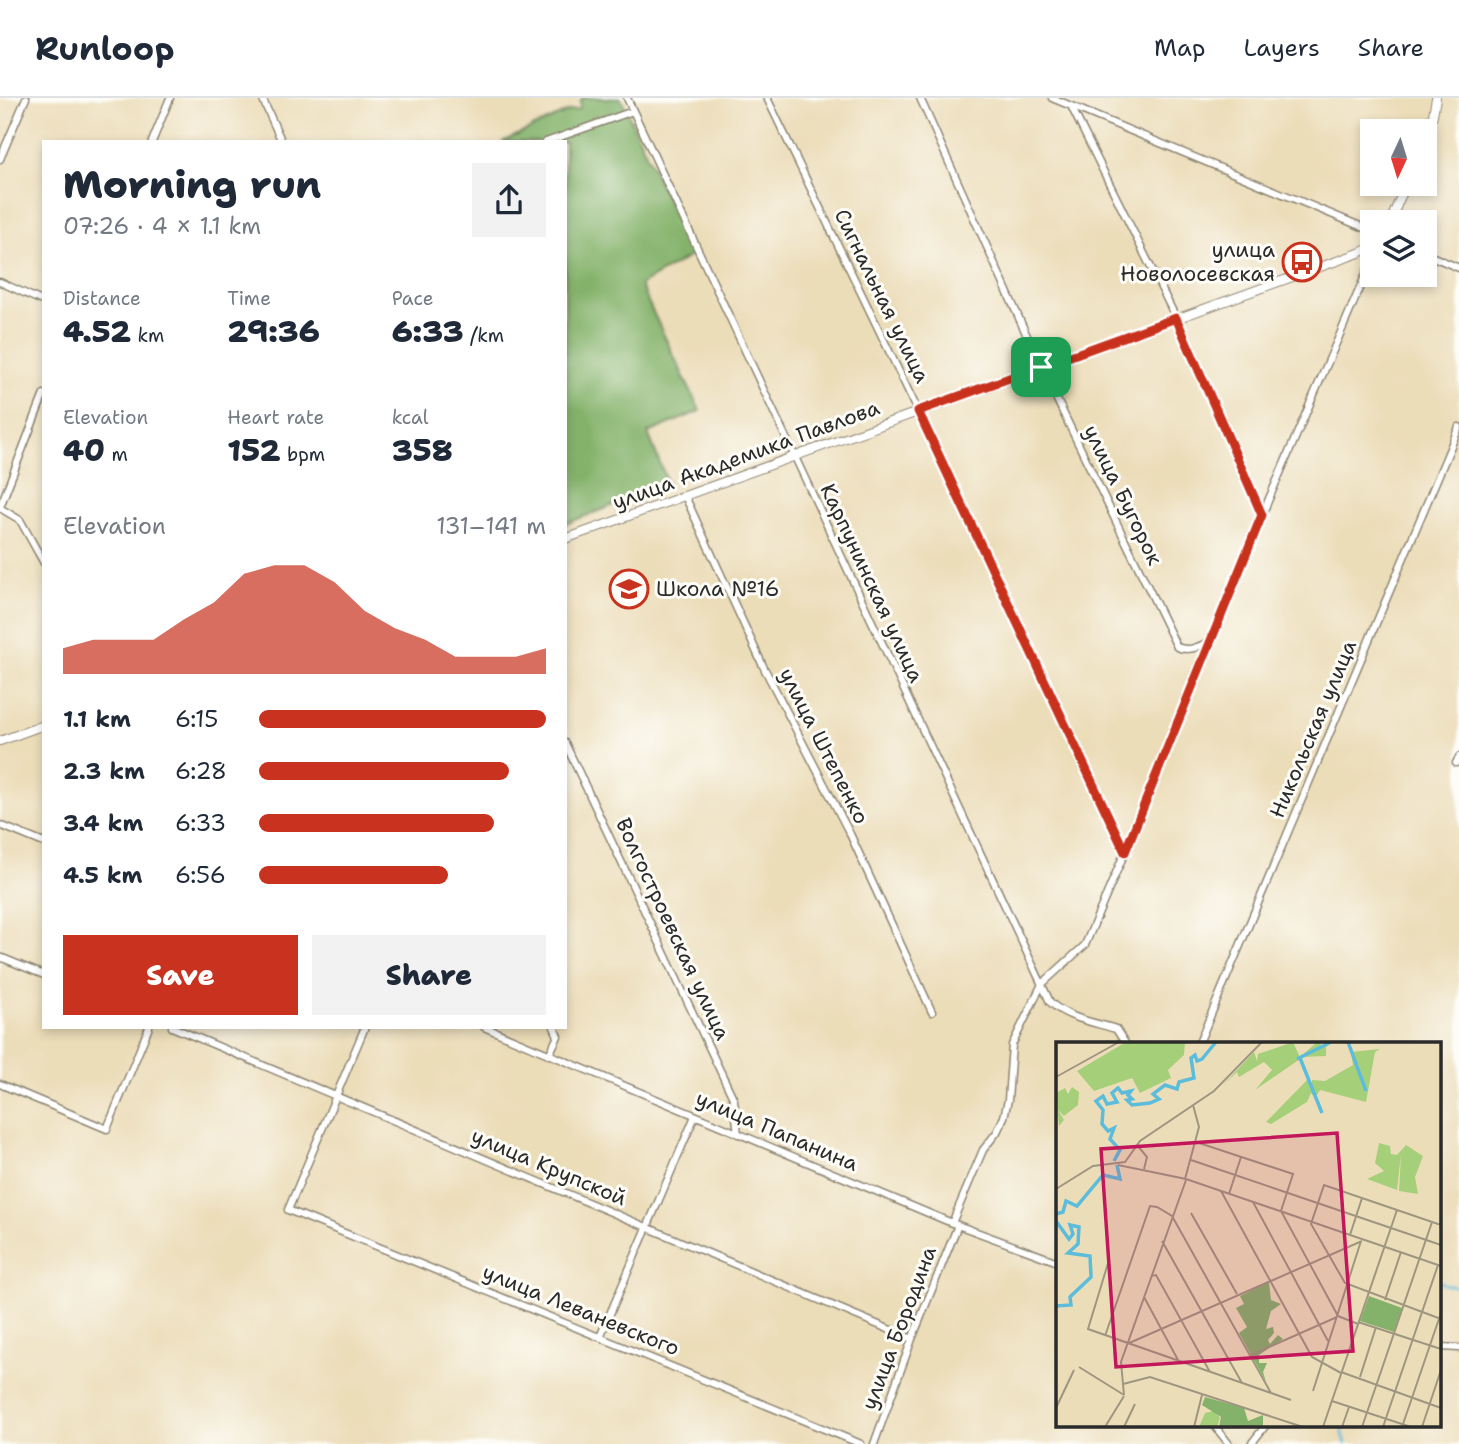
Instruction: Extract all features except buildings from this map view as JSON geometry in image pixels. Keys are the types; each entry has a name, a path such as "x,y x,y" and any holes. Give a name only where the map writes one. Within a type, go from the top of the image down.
{"street":[{"path":"0,159 26,98"},
{"path":"153,140 170,98"},
{"path":"262,98 281,140"},
{"name":"Карпунинская улица","path":"626,98 1050,1002 1073,1017 1116,1029 1124,1042"},
{"name":"Сигнальная улица","path":"767,98 918,411 1125,852"},
{"name":"улица Бугорок","path":"920,98 1041,367 1177,647 1192,649 1209,642"},
{"path":"1052,98 1360,226"},
{"path":"1431,119 1436,98"},
{"path":"1071,106 1176,318 1262,515"},
{"path":"552,140 633,111"},
{"name":"улица Академика Павлова","path":"567,538 1360,252"},
{"path":"1437,259 1459,268"},
{"path":"0,282 42,301"},
{"path":"1042,984 1085,945 1262,515 1360,287"},
{"path":"42,399 0,508 20,520 42,559"},
{"name":"Никольская улица","path":"1199,1042 1459,427"},
{"name":"улица Штепенко","path":"685,496 763,666 850,834 932,1012"},
{"path":"0,741 42,726"},
{"name":"Волгостроевская улица","path":"567,747 734,1100 738,1134"},
{"path":"0,824 42,842"},
{"path":"0,957 42,974"},
{"name":"улица Бородина","path":"874,1444 983,1150 997,1132 1004,1117 1012,1045 1042,984"},
{"path":"0,1084 107,1129 148,1029"},
{"name":"улица Крупской","path":"177,1029 912,1339"},
{"path":"336,1097 364,1029"},
{"name":"улица Папанина","path":"489,1029 955,1224 1056,1261"},
{"path":"550,1055 558,1036 555,1029"},
{"name":"улица Леваневского","path":"336,1097 288,1210 861,1444"},
{"path":"600,1337 695,1115"},
{"path":"1215,1426 1229,1444"},
{"path":"1251,1444 1265,1426"}],"green space":[{"path":"582,98 621,98 692,255 640,285 700,411 648,433 668,484 567,523 567,140 506,140 569,111 580,109"}],"waterway":[{"path":"1442,1283 1459,1287"},
{"path":"1343,1426 1346,1444"}],"place":[{"name":"улица Новолосевская","path":"1302,262"},
{"name":"Школа №16","path":"629,589"}],"route":[{"path":"1176,318 1262,515 1125,852 918,411 1041,367 1176,318"}]}
